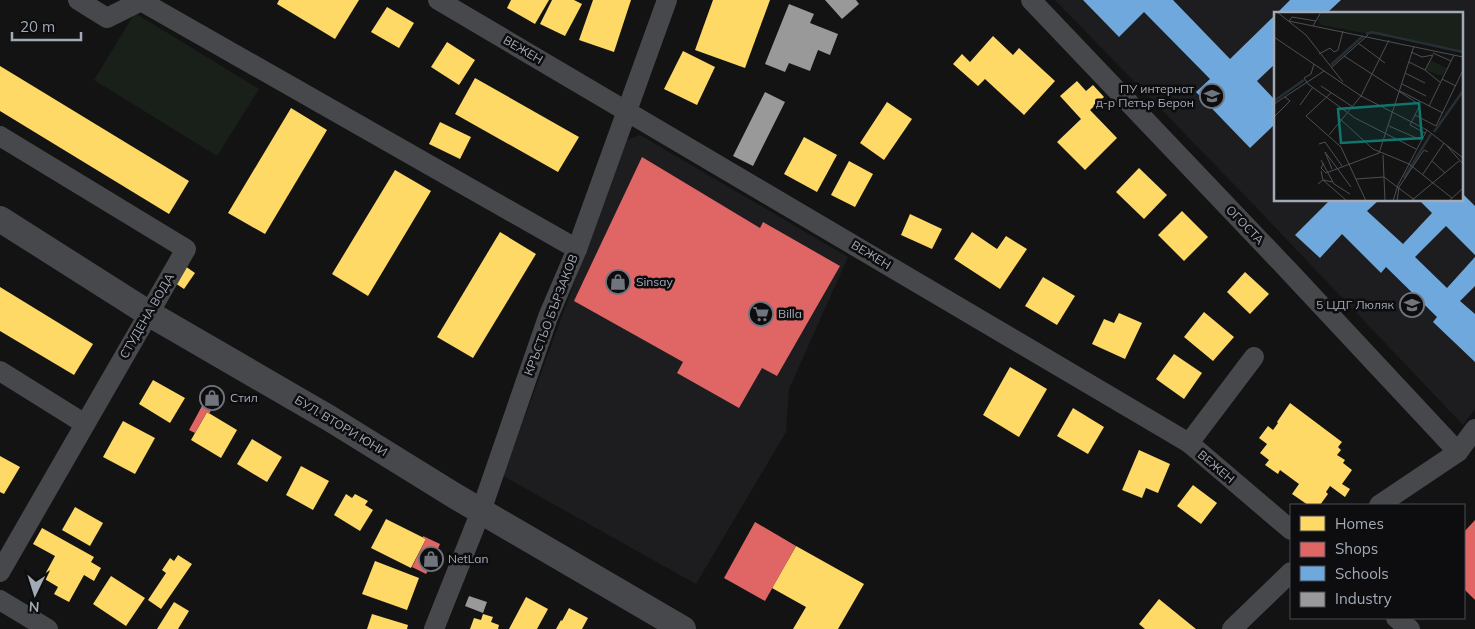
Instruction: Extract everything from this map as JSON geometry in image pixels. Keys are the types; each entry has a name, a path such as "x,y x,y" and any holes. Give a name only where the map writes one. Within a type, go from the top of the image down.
{"street":[{"path":"78,0 107,18 141,1 577,249"},
{"name":"ВЕЖЕН","path":"438,0 1189,444 1290,529"},
{"name":"КРЪСТЬО БЪРЗАКОВ","path":"434,629 481,511 548,317 577,249 667,0"},
{"name":"ОГОСТА","path":"1031,0 1458,452"},
{"name":"СТУДЕНА ВОДА","path":"0,136 186,249 0,572"},
{"name":"БУЛ. ВТОРИ ЮНИ","path":"0,219 148,314 329,418 481,511 684,629"},
{"path":"1189,444 1254,357"},
{"path":"0,372 85,424"},
{"path":"1380,504 1458,452 1475,429"},
{"path":"1232,629 1290,573"},
{"path":"0,600 48,629"},
{"path":"1397,619 1410,629"}],"shaded area":[{"path":"1055,0 1475,0 1475,409 1463,425 1251,202"},
{"path":"135,13 259,89 217,156 94,80"},
{"path":"640,135 848,257 789,389 786,432 696,584 503,476 627,140"}],"building: Homes":[{"path":"279,0 359,0 335,39 277,4"},
{"path":"511,0 549,0 535,24 507,8"},
{"path":"552,0 574,0 582,4 565,36 540,24"},
{"path":"593,0 631,0 614,52 579,40"},
{"path":"713,0 770,0 745,68 695,50"},
{"path":"387,7 414,23 399,48 371,32"},
{"path":"993,36 1013,55 1019,48 1055,81 1024,115 985,79 978,86 953,64 962,54 970,62"},
{"path":"447,42 475,60 459,85 431,67"},
{"path":"683,51 715,67 697,105 664,89"},
{"path":"0,66 189,181 169,214 0,111"},
{"path":"475,78 579,137 558,172 455,114"},
{"path":"1077,81 1086,91 1093,85 1104,97 1090,110 1117,138 1085,170 1057,142 1081,119 1060,96"},
{"path":"887,102 912,119 884,160 860,143"},
{"path":"291,108 327,130 265,234 228,213"},
{"path":"440,122 471,137 460,159 429,144"},
{"path":"804,137 837,155 817,192 784,174"},
{"path":"849,161 873,174 855,207 831,195"},
{"path":"1139,168 1167,195 1144,219 1116,192"},
{"path":"395,170 431,191 368,296 332,274"},
{"path":"1182,211 1208,237 1184,261 1158,235"},
{"path":"910,214 942,229 932,249 901,235"},
{"path":"500,232 536,254 473,358 437,337"},
{"path":"972,232 997,249 1006,236 1027,249 1000,289 954,259"},
{"path":"185,266 195,273 184,289 175,283"},
{"path":"1245,272 1269,294 1250,314 1227,292"},
{"path":"1043,277 1075,296 1057,325 1025,306"},
{"path":"0,287 93,344 74,375 0,331"},
{"path":"1204,312 1234,337 1213,361 1184,337"},
{"path":"1119,313 1142,323 1125,359 1092,344 1104,319 1114,323"},
{"path":"1174,354 1202,373 1184,399 1156,379"},
{"path":"1010,367 1047,389 1019,437 983,415"},
{"path":"153,380 185,398 170,423 139,404"},
{"path":"1290,403 1342,442 1338,447 1341,450 1337,455 1345,460 1343,463 1352,470 1342,484 1350,489 1345,497 1330,486 1326,492 1328,494 1321,504 1307,504 1292,494 1299,484 1280,470 1278,474 1265,465 1269,460 1260,453 1267,444 1259,438 1268,426 1273,430"},
{"path":"1073,408 1104,427 1088,454 1057,436"},
{"path":"207,412 237,430 221,458 191,440"},
{"path":"123,421 155,438 135,474 103,457"},
{"path":"252,439 282,457 267,482 237,464"},
{"path":"1139,450 1170,464 1158,493 1146,488 1142,498 1122,490"},
{"path":"0,456 20,467 4,494 0,492"},
{"path":"301,466 329,481 313,510 286,495"},
{"path":"1193,485 1217,503 1201,524 1177,506"},
{"path":"346,494 352,498 355,494 368,501 365,505 373,510 360,531 334,515"},
{"path":"75,507 103,523 90,546 62,530"},
{"path":"386,519 426,539 411,568 371,548"},
{"path":"42,528 94,557 91,562 101,568 94,581 84,575 69,602 54,594 58,587 43,578 55,556 33,544"},
{"path":"796,546 864,584 838,629 793,629 806,607 772,588"},
{"path":"178,555 192,564 161,609 148,600 166,573 162,570 170,558 174,561"},
{"path":"375,561 419,578 407,610 362,594"},
{"path":"111,576 145,598 126,626 93,604"},
{"path":"526,597 548,609 537,629 509,629"},
{"path":"1159,599 1196,629 1145,629 1139,624"},
{"path":"174,602 189,611 178,629 157,629"},
{"path":"569,608 588,618 582,629 556,629 562,621"},
{"path":"372,614 408,625 407,629 367,629"},
{"path":"483,614 493,617 491,622 499,625 498,629 470,629 474,618 481,620"}],"building: Shops":[{"path":"642,157 760,228 763,222 840,266 777,376 762,368 739,408 677,373 683,362 574,301"},
{"path":"209,393 218,398 209,414 207,412 195,433 189,430"},
{"path":"1475,520 1475,600 1465,590 1465,531"},
{"path":"755,522 796,546 765,601 724,578"},
{"path":"423,536 440,544 435,556 439,557 433,569 430,567 426,574 412,567 426,539"}],"building: Schools":[{"path":"1083,0 1173,0 1230,59 1274,16 1274,65 1257,81 1274,99 1274,125 1250,148 1196,92 1210,79 1144,12 1119,37"},
{"path":"1290,0 1341,0 1328,12 1278,12"},
{"path":"1462,193 1475,206 1475,255 1446,226 1415,257 1447,288 1475,257 1475,286 1460,301 1475,314 1475,362 1433,322 1437,317 1386,267 1381,273 1342,234 1320,258 1295,235 1329,201 1378,201 1367,211 1403,244 1432,213 1420,201 1462,201"}],"building: Industry":[{"path":"825,0 856,0 859,4 842,19"},
{"path":"789,4 814,14 810,23 838,34 830,55 818,50 810,71 789,63 785,72 765,64"},
{"path":"765,92 785,102 753,166 733,156"},
{"path":"469,596 487,602 483,613 465,606"}],"place":[{"name":"ПУ интернат д-р Петър Берон","path":"1212,96"},
{"name":"Sinsay","path":"618,282"},
{"name":"5 ЦДГ Люляк","path":"1412,305"},
{"name":"Billa","path":"761,314"},
{"name":"Стил","path":"212,398"},
{"name":"NetLan","path":"431,559"}]}
